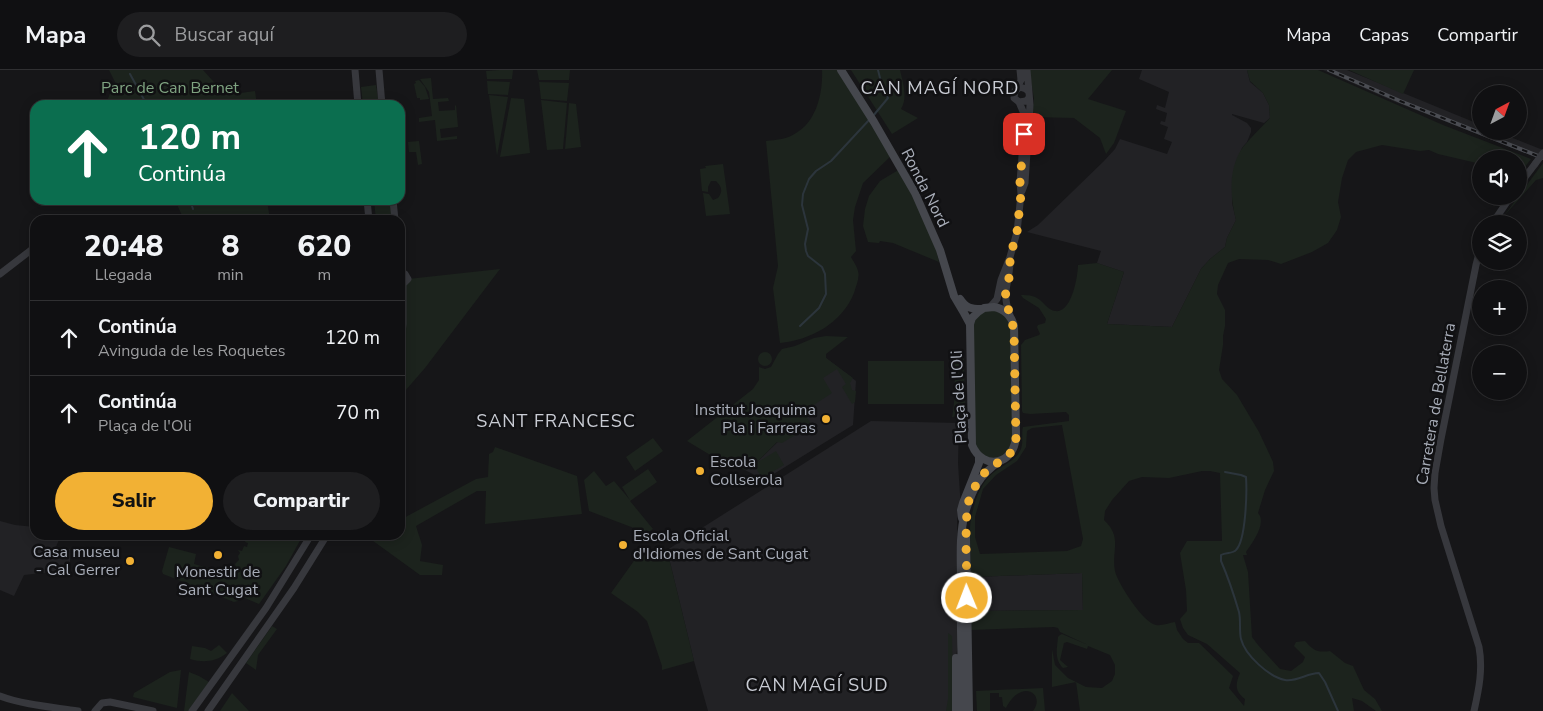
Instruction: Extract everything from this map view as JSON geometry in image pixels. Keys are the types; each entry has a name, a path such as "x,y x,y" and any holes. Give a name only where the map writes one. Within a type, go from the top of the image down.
{"main road":[{"name":"Ronda Nord","path":"841,70 873,116"},
{"name":"Ronda Nord","path":"846,70 895,153 935,227 946,254 958,296 967,307 982,309"},
{"name":"Ronda Nord","path":"905,171 933,232 954,296 970,324"},
{"path":"962,526 968,505 980,478 989,468 1011,453 1016,442 1014,330 1010,317 1003,309 991,306 982,309 972,318 970,324"},
{"name":"Plaça de l'Oli","path":"970,324 973,448 979,456 987,460 1000,461"},
{"path":"963,711 960,629 961,510 979,463 979,456"},
{"path":"968,505 966,518 966,563 969,711"},
{"path":"956,658 956,711"}],"street":[{"path":"355,70 358,100"},
{"path":"379,70 382,100"},
{"path":"991,306 997,299 1001,280 1017,232 1025,116 1019,102 1014,98 1021,80 1020,70"},
{"path":"1021,194 1026,183 1030,111 1027,70"},
{"path":"1017,88 1023,87 1029,95"},
{"path":"1019,102 1026,102 1029,95"},
{"path":"1527,174 1543,153"},
{"path":"0,274 30,251"},
{"path":"1010,257 1010,273 1005,297 1010,317"},
{"name":"Carretera de Bellaterra","path":"1474,711 1482,669 1481,654 1473,623 1438,516 1434,488 1436,466 1475,270"},
{"path":"192,711 266,608 308,540"},
{"path":"208,711 276,615 325,540"},
{"path":"0,696 27,703 78,711"},
{"path":"96,711 102,703 110,702 153,711"},
{"path":"116,703 122,711"}],"shaded area":[{"path":"1142,70 1247,70 1250,82 1263,93 1269,105 1270,118 1264,123 1232,114 1247,123 1251,128 1247,142 1242,148 1234,170 1232,203 1236,220 1227,238 1225,247 1201,269 1172,327 1107,324 1124,272 1097,263 1101,251 1027,232 1038,225 1104,161 1115,149 1120,139 1167,154 1172,142 1164,139 1168,127 1160,124 1161,121 1165,122 1167,113 1156,109 1157,105 1165,108 1169,92 1139,79"},
{"path":"1323,70 1347,70 1472,121 1472,132 1393,101"},
{"path":"1492,140 1518,140 1543,150 1543,160 1527,154 1527,150 1518,150"},
{"name":"Institut Joaquima Pla i Farreras","path":"826,358 856,381 853,425 764,480 745,470 753,466 786,434"},
{"path":"871,421 959,423 958,463 961,510 957,519 957,529 960,629 956,658 956,711 708,711 667,550"},
{"path":"0,521 30,526 30,540 59,540 55,549 70,549 70,570 24,575 14,596 0,590"},
{"path":"1082,573 1083,610 975,611 973,577"}],"green space":[{"name":"Parc de Can Bernet","path":"109,70 203,70 225,91 237,93 255,91 256,100 107,100 115,82"},
{"path":"513,70 512,79 487,79 486,71"},
{"path":"537,70 570,70 569,80 539,80"},
{"path":"822,70 841,70 893,154 863,183 855,207 853,220 856,251 851,257 858,276 849,304 833,321 814,334 780,343 773,288 778,266 766,141 789,137 803,128 809,121 814,114 820,96"},
{"path":"851,70 900,70 905,95 901,109 918,118 892,134"},
{"path":"1029,70 1112,70 1088,99 1126,111 1114,143 1106,154 1100,138 1074,118 1032,117 1034,98"},
{"path":"1247,70 1318,70 1472,136 1472,140 1482,140 1508,150 1472,150 1472,162 1429,150 1420,151 1382,145 1356,152 1348,160 1342,178 1338,202 1341,217 1337,230 1328,243 1312,252 1281,264 1268,260 1239,259 1228,263 1218,285 1217,294 1225,310 1225,326 1219,370 1222,379 1237,395 1259,432 1273,462 1274,471 1265,490 1258,513 1261,522 1260,527 1246,552 1247,555 1243,555 1248,572 1252,637 1280,669 1291,671 1303,662 1305,657 1294,646 1296,642 1305,641 1316,650 1322,652 1330,651 1345,663 1353,666 1364,690 1375,699 1382,711 1376,711 1362,701 1352,698 1354,711 1080,711 1076,682 1086,687 1102,688 1112,681 1115,674 1115,665 1110,655 1088,646 1087,649 1067,642 1064,643 1060,660 1068,667 1063,668 1058,661 1057,654 1058,637 1060,635 1062,634 1088,645 1060,632 1058,628 971,630 970,527 974,505 983,484 993,473 1018,455 1022,445 1023,427 1069,421 1069,415 1066,412 1030,414 1023,413 1022,411 1021,345 1025,340 1040,334 1037,327 1045,323 1046,319 1039,308 1021,295 1034,297 1055,311 1061,310 1066,306 1073,293 1078,265 1097,263 1124,272 1107,324 1172,327 1201,269 1225,247 1227,238 1236,220 1232,202 1232,183 1238,155 1270,118 1269,105 1263,93 1250,81","holes":["1062,425 1083,539 1081,546 1067,551 980,554 975,537 975,517 983,489 996,475 1017,461 1026,447 1027,431 1032,428","1202,471 1220,473 1222,541 1187,541 1180,553 1186,590 1187,611 1180,619 1188,635 1207,644 1240,673 1237,688 1245,699 1244,706 1229,688 1233,676 1199,643 1188,643 1183,639 1177,630 1175,622 1156,625 1151,623 1138,610 1126,593 1115,571 1115,539 1110,526 1104,520 1105,511 1112,500 1129,481 1142,477 1169,478","1082,573 1083,610 975,611 974,577"]},
{"path":"1349,70 1414,70 1403,94"},
{"path":"431,78 433,99 448,98 449,101 438,102 439,111 455,110 456,105 458,127 440,129 441,138 457,136 457,139 437,141 435,120 419,122 419,118 432,116 429,92 420,79"},
{"path":"419,80 425,87 429,99 420,100 420,98 417,98 414,84 416,83 415,81"},
{"path":"487,81 510,82 508,95 488,94"},
{"path":"539,82 569,83 567,101 541,99"},
{"path":"376,85 378,100 362,100 361,87"},
{"path":"489,95 508,97 497,156"},
{"path":"511,98 524,99 530,153 500,157"},
{"path":"541,100 567,103 563,149 547,150"},
{"path":"569,103 576,104 581,147 565,149"},
{"path":"419,141 422,164 418,165 416,152 409,152 408,142"},
{"path":"1543,163 1543,178 1536,180 1527,190 1527,185"},
{"path":"723,164 730,214 706,216 703,193 709,194 713,200 718,198 721,189 716,181 711,181 708,192 702,191 700,169 706,168 705,166"},
{"path":"900,169 935,245 939,262 893,243 868,242 863,226 869,196 880,181"},
{"path":"177,205 268,205 269,215 182,215"},
{"path":"374,205 392,205 392,215 376,215"},
{"path":"500,269 425,368 405,391 405,276 408,279"},
{"path":"995,310 1005,317 1011,328 1013,440 1011,448 1005,454 992,459 984,455 975,444 972,330 979,315"},
{"path":"826,336 848,337 826,354 826,358 853,378 850,383 852,390 856,391 855,402 852,404 842,387 846,384 837,369 823,378 832,393 803,412 812,425 782,443 777,442 756,463 776,451 784,465 762,478 754,465 745,470 717,459 687,441 753,389 759,380 759,367 765,369 771,367 782,349"},
{"path":"762,352 768,352 772,359 768,366 762,366 758,362 758,356"},
{"path":"950,354 961,356 964,359 965,410 962,416 952,417 955,394 954,366"},
{"path":"868,361 944,361 944,404 868,404"},
{"path":"653,438 663,451 635,471 626,457"},
{"path":"495,447 577,476 582,514 485,524 486,491 477,491 416,526 422,545 420,561 443,565 442,575 420,575 372,540 405,540 405,517 476,479 488,477 489,454 493,452"},
{"path":"648,469 657,482 630,501 653,529 647,533 589,511 584,480 594,471 606,486 614,481 630,500 622,487"},
{"path":"246,540 300,540 286,566 259,604 240,596 238,601 234,602 163,574 162,571 169,547 196,554 194,564 230,574 239,560 238,556 240,553 238,550 242,551 244,546 247,547 248,543 245,542"},
{"path":"667,550 694,661 662,670 647,621 638,612 611,593 636,558"},
{"path":"272,626 277,629 258,655 256,670 246,663"},
{"path":"948,633 952,636 952,711 946,711 948,699"},
{"path":"219,645 227,653 214,660 200,661 190,659 192,646 211,651"},
{"path":"1052,649 1055,665 1068,678 1076,682 1052,687"},
{"path":"181,670 177,708 133,697 134,693 170,672"},
{"path":"189,672 209,682 188,711 184,711"},
{"path":"1043,688 1045,711 1033,711 1037,699 1030,692 1025,691 1012,699 1006,708 1003,706 1002,697 999,697 999,693 990,693 990,711 977,711 976,691"},
{"path":"232,693 249,711 220,711"}],"waterway":[{"path":"873,116 888,98 882,86 878,70"},
{"path":"130,74 144,100"},
{"path":"800,326 819,308 826,294 825,274 822,267 808,256 806,251 805,244 808,229 802,205 803,194 809,179 816,171 831,161 870,119"},
{"path":"192,205 193,209"},
{"path":"1225,472 1246,477 1245,515 1242,536 1235,551 1221,555 1221,561 1239,612 1240,636 1243,645 1258,664 1279,678 1294,680 1319,673 1338,711"}],"railway":[{"path":"1329,70 1400,101 1543,158"}],"place":[{"name":"Institut Joaquima Pla i Farreras","path":"826,419"},
{"name":"Escola Collserola","path":"700,471"},
{"name":"Escola Oficial d'Idiomes de Sant Cugat","path":"623,545"},
{"name":"Monestir de Sant Cugat","path":"218,555"},
{"name":"Casa museu - Cal Gerrer","path":"130,561"}],"district":[{"name":"CAN MAGÍ NORD","path":"940,88"},
{"name":"SANT FRANCESC","path":"556,421"},
{"name":"CAN MAGÍ SUD","path":"817,685"}],"route":[{"path":"967,598 966,518 969,501 983,474 994,464 1005,459 1015,448 1016,442 1014,330 1006,305 1005,292 1010,273 1010,257 1017,232 1024,134"}]}
